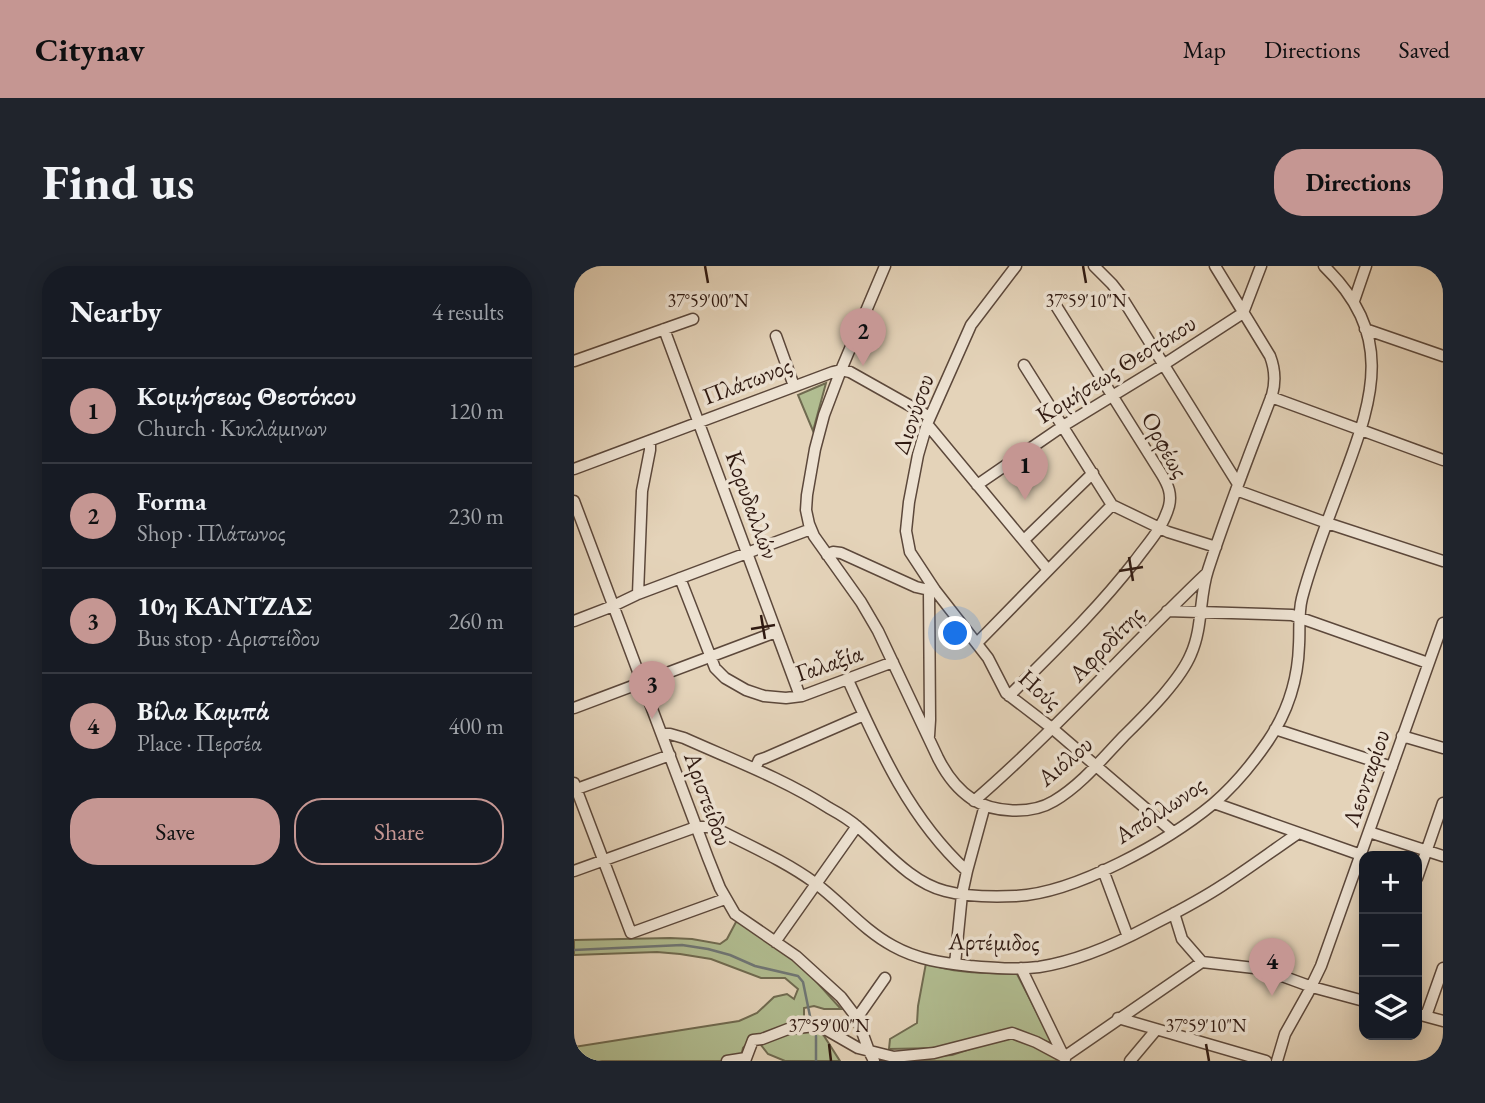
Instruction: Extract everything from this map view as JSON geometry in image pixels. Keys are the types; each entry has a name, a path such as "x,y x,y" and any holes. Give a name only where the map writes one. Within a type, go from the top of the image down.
{"street":[{"path":"885,266 824,415 806,503 807,518 827,555 871,618 948,775 960,789 979,803 962,894 955,964"},
{"name":"Διονύσου","path":"931,589 910,552 906,531 916,466 929,420 971,325 1016,266"},
{"path":"1094,266 1115,289 1237,487 1327,523 1443,561"},
{"name":"Αιόλου","path":"979,803 1017,810 1048,804 1078,783 1152,708 1190,656 1198,633 1206,573 1275,381 1272,362 1214,266"},
{"path":"1243,313 1261,266"},
{"name":"Απόλλωνος","path":"662,734 675,735 755,769 826,806 858,826 897,863 923,881 944,891 1019,896 1045,892 1103,870 1173,832 1214,803 1248,768 1275,729 1284,710 1295,678 1301,601 1362,430 1370,399 1372,376 1365,329 1354,301 1324,266"},
{"path":"1354,301 1366,266"},
{"name":"Ορφέως","path":"1009,696 1081,625 1113,589 1160,528 1170,502 1167,483 1052,301"},
{"name":"Κομήσεως Θεοτόκου","path":"977,485 1063,426 1243,313"},
{"path":"574,361 693,319"},
{"name":"Κορυδαλλών","path":"664,329 800,696"},
{"path":"1365,329 1441,356 1443,341"},
{"path":"776,337 794,386"},
{"path":"1024,365 1112,505 1160,528 1216,547"},
{"path":"841,370 850,372 929,420 977,485 1048,570"},
{"name":"Πλάτωνος","path":"574,469 841,370"},
{"path":"1271,397 1443,460"},
{"path":"638,594 642,491 650,441"},
{"path":"1024,540 1093,473"},
{"name":"Αριστείδου","path":"574,501 725,899 735,914 796,956 841,997 857,1018 872,1056"},
{"path":"977,643 1112,505"},
{"path":"574,621 811,529"},
{"path":"827,555 833,552 841,553 916,587 931,589 929,737"},
{"name":"Αφροδίτης","path":"979,803 1206,573"},
{"name":"Γαλαξία","path":"680,579 715,668 721,675 746,690 775,698 800,696 893,662"},
{"name":"Ηούς","path":"931,589 988,658 1009,696 1053,729 1173,832"},
{"path":"1167,611 1285,614 1428,663"},
{"name":"Λεονταρίου","path":"1362,851 1443,623"},
{"path":"574,708 776,632"},
{"path":"848,680 891,771 912,806 943,846 967,871"},
{"path":"755,769 759,761 765,758 864,715"},
{"path":"1275,729 1392,767"},
{"path":"1402,736 1443,748"},
{"path":"670,755 575,787 631,933 725,899"},
{"path":"1214,803 1359,854"},
{"path":"1422,862 1443,803"},
{"path":"775,942 858,826"},
{"path":"574,871 696,827"},
{"name":"Αρτέμιδος","path":"696,827 717,829 783,862 816,884 869,931 885,942 923,959 1021,968 1072,960 1128,937 1222,886 1297,834"},
{"path":"1369,832 1443,856"},
{"name":"Λεονταρίου","path":"1277,1061 1285,1034 1312,987 1325,957 1359,861"},
{"path":"1103,870 1128,937"},
{"path":"1174,913 1182,939 1202,962"},
{"path":"1065,1059 1118,1018 1202,962 1263,969 1312,987 1359,1000"},
{"path":"1021,968 1065,1059"},
{"path":"1422,1013 1443,968"},
{"path":"857,1018 885,978"},
{"path":"1422,1015 1443,1021"},
{"path":"1118,1018 1245,1058 1265,1061"},
{"path":"727,1061 746,1060 753,1040 788,1029 815,1026 872,1056 934,1053 1012,1033 1036,1042 1065,1059"},
{"path":"1130,1061 1156,1030"}],"green space":[{"path":"826,383 813,431 798,395"},
{"path":"736,922 796,959 841,1009 814,1006 804,1008 804,1019 824,1036 840,1061 785,1061 768,1054 754,1036 743,1048 740,1061 574,1061 574,1047 739,1021 757,1013 774,997 787,994 794,999 798,989 785,978 761,978 711,959 657,952 574,955 574,940 670,938 720,944 727,939"},
{"path":"926,963 960,971 1017,974 1053,1044 1019,1031 937,1048 889,1049 890,1039 917,1023"},
{"path":"1009,1038 1022,1039 1061,1061 896,1061 952,1055"}],"waterway":[{"path":"574,950 682,945 730,955 755,966 798,976 803,982 811,1021"},
{"path":"816,1036 816,1061"}],"place":[{"name":"Forma","path":"863,366"},
{"name":"Κοιμήσεως Θεοτόκου","path":"1025,500"},
{"name":"10η ΚΑΝΤΖΑΣ","path":"652,719"},
{"name":"Βίλα Καμπά","path":"1272,996"}]}
